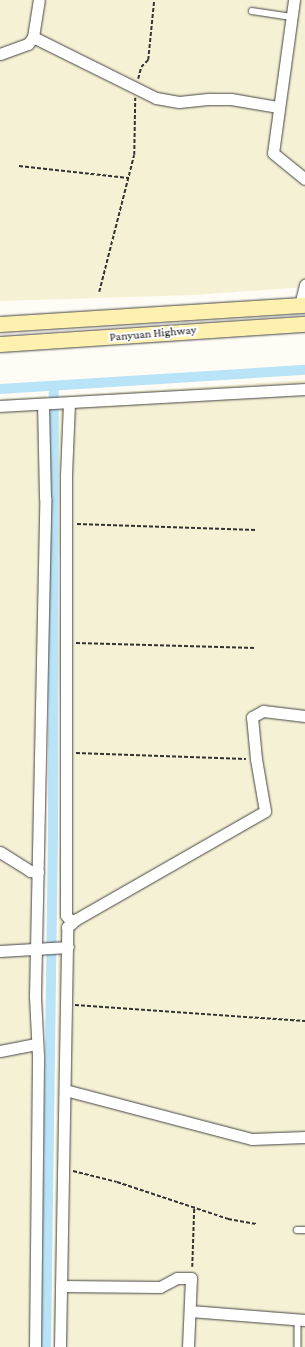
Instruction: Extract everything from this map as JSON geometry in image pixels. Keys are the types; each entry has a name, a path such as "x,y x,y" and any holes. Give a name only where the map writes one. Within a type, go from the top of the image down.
{"main road":[{"name":"Panyuan Highway","path":"0,324 302,305"},
{"name":"Panyuan Highway","path":"0,344 89,340 305,324"}],"street":[{"path":"0,54 28,44 34,37 39,0"},
{"path":"294,0 278,107 273,153 305,179"},
{"path":"34,37 136,90 156,98 179,102 210,98 231,99 278,107"},
{"path":"302,305 305,285"},
{"path":"0,406 66,404 305,389"},
{"path":"34,1347 38,872 45,498 45,404"},
{"path":"66,404 66,915 72,923"},
{"path":"60,1347 65,1090 65,947 67,927 265,811 256,759 252,717 256,712 305,716"},
{"path":"0,852 30,871 38,872"},
{"path":"0,951 65,947"},
{"path":"0,1051 37,1044"},
{"path":"65,1090 252,1139 305,1137"},
{"path":"61,1286 160,1287 176,1278 191,1278 188,1347"},
{"path":"190,1311 301,1320"}],"lane":[{"path":"252,11 292,17"},
{"path":"297,1230 305,1230"},
{"path":"298,1347 301,1320"}],"path":[{"path":"99,292 134,155 133,109 141,67 148,60 154,0"},
{"path":"19,166 128,178"},
{"path":"67,523 257,530"},
{"path":"67,642 256,648"},
{"path":"67,753 256,759"},
{"path":"66,1004 305,1021"},
{"path":"63,1169 117,1182 228,1218 257,1224"},
{"path":"191,1278 194,1207"}],"shaded area":[{"path":"0,0 305,0 305,287 194,295 0,301"},
{"path":"305,380 305,1347 53,1347 61,724 58,664 61,570 58,541 58,430 61,396"},
{"path":"47,396 50,507 43,928 40,1347 0,1347 0,399"}],"waterway":[{"path":"0,389 305,370"},
{"path":"46,1347 53,830 54,386"}]}
